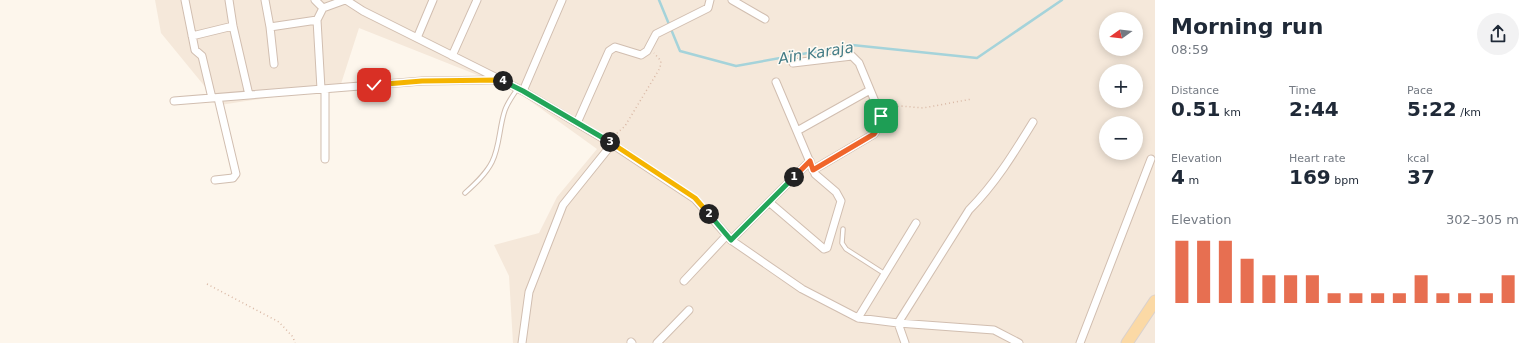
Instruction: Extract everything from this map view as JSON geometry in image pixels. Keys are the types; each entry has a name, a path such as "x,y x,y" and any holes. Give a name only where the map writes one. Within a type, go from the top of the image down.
{"main road":[{"path":"1127,343 1155,300"}],"street":[{"path":"184,0 195,50 202,56 236,174 233,178 215,180"},
{"path":"229,0 233,26 249,95"},
{"path":"265,0 274,64"},
{"path":"315,0 323,8"},
{"path":"325,158 323,89 317,20 323,8 346,0 363,11 520,90 610,143 695,198 729,238 802,289 858,318 898,323 994,330 1014,342"},
{"path":"417,38 433,0"},
{"path":"452,56 477,0"},
{"path":"520,90 562,0"},
{"path":"576,123 609,51 615,47 641,55 649,47 656,34 674,23 708,8 710,0"},
{"path":"732,0 764,19"},
{"path":"270,27 317,20"},
{"path":"192,36 233,26"},
{"path":"793,63 852,56 859,63 881,116 881,124 874,134 813,170"},
{"path":"174,101 422,81 500,80"},
{"path":"769,202 824,249 827,248 841,201 836,192 814,174 810,161 776,82"},
{"path":"797,131 870,90"},
{"path":"898,323 969,210 984,196 1002,172 1034,122"},
{"path":"522,343 528,292 563,205 610,143"},
{"path":"1080,343 1151,159"},
{"path":"684,281 769,202 810,161"},
{"path":"858,318 916,223"},
{"path":"657,343 689,310"},
{"path":"898,323 905,343"}],"lane":[{"path":"465,193 478,181 492,163 497,148 505,111 509,101 520,90"},
{"path":"843,229 842,243 846,249 885,274"}],"path":[{"path":"610,143 625,126 660,68 661,61 649,47"},
{"path":"881,116 892,107 901,106 923,108 972,99"},
{"path":"207,284 279,322 293,337 295,343"}],"shaded area":[{"path":"155,0 1155,0 1155,343 513,343 509,276 494,245 539,233 557,197 597,149 515,90 359,28 340,87 220,105 161,33"}],"waterway":[{"name":"Aïn Karaja","path":"659,0 680,51 736,66 852,45 977,58 1062,0"}],"route":[{"path":"374,85 422,81 500,80 523,91 608,142 695,198 731,240 810,161 813,170 874,134 881,124 881,116"}]}
